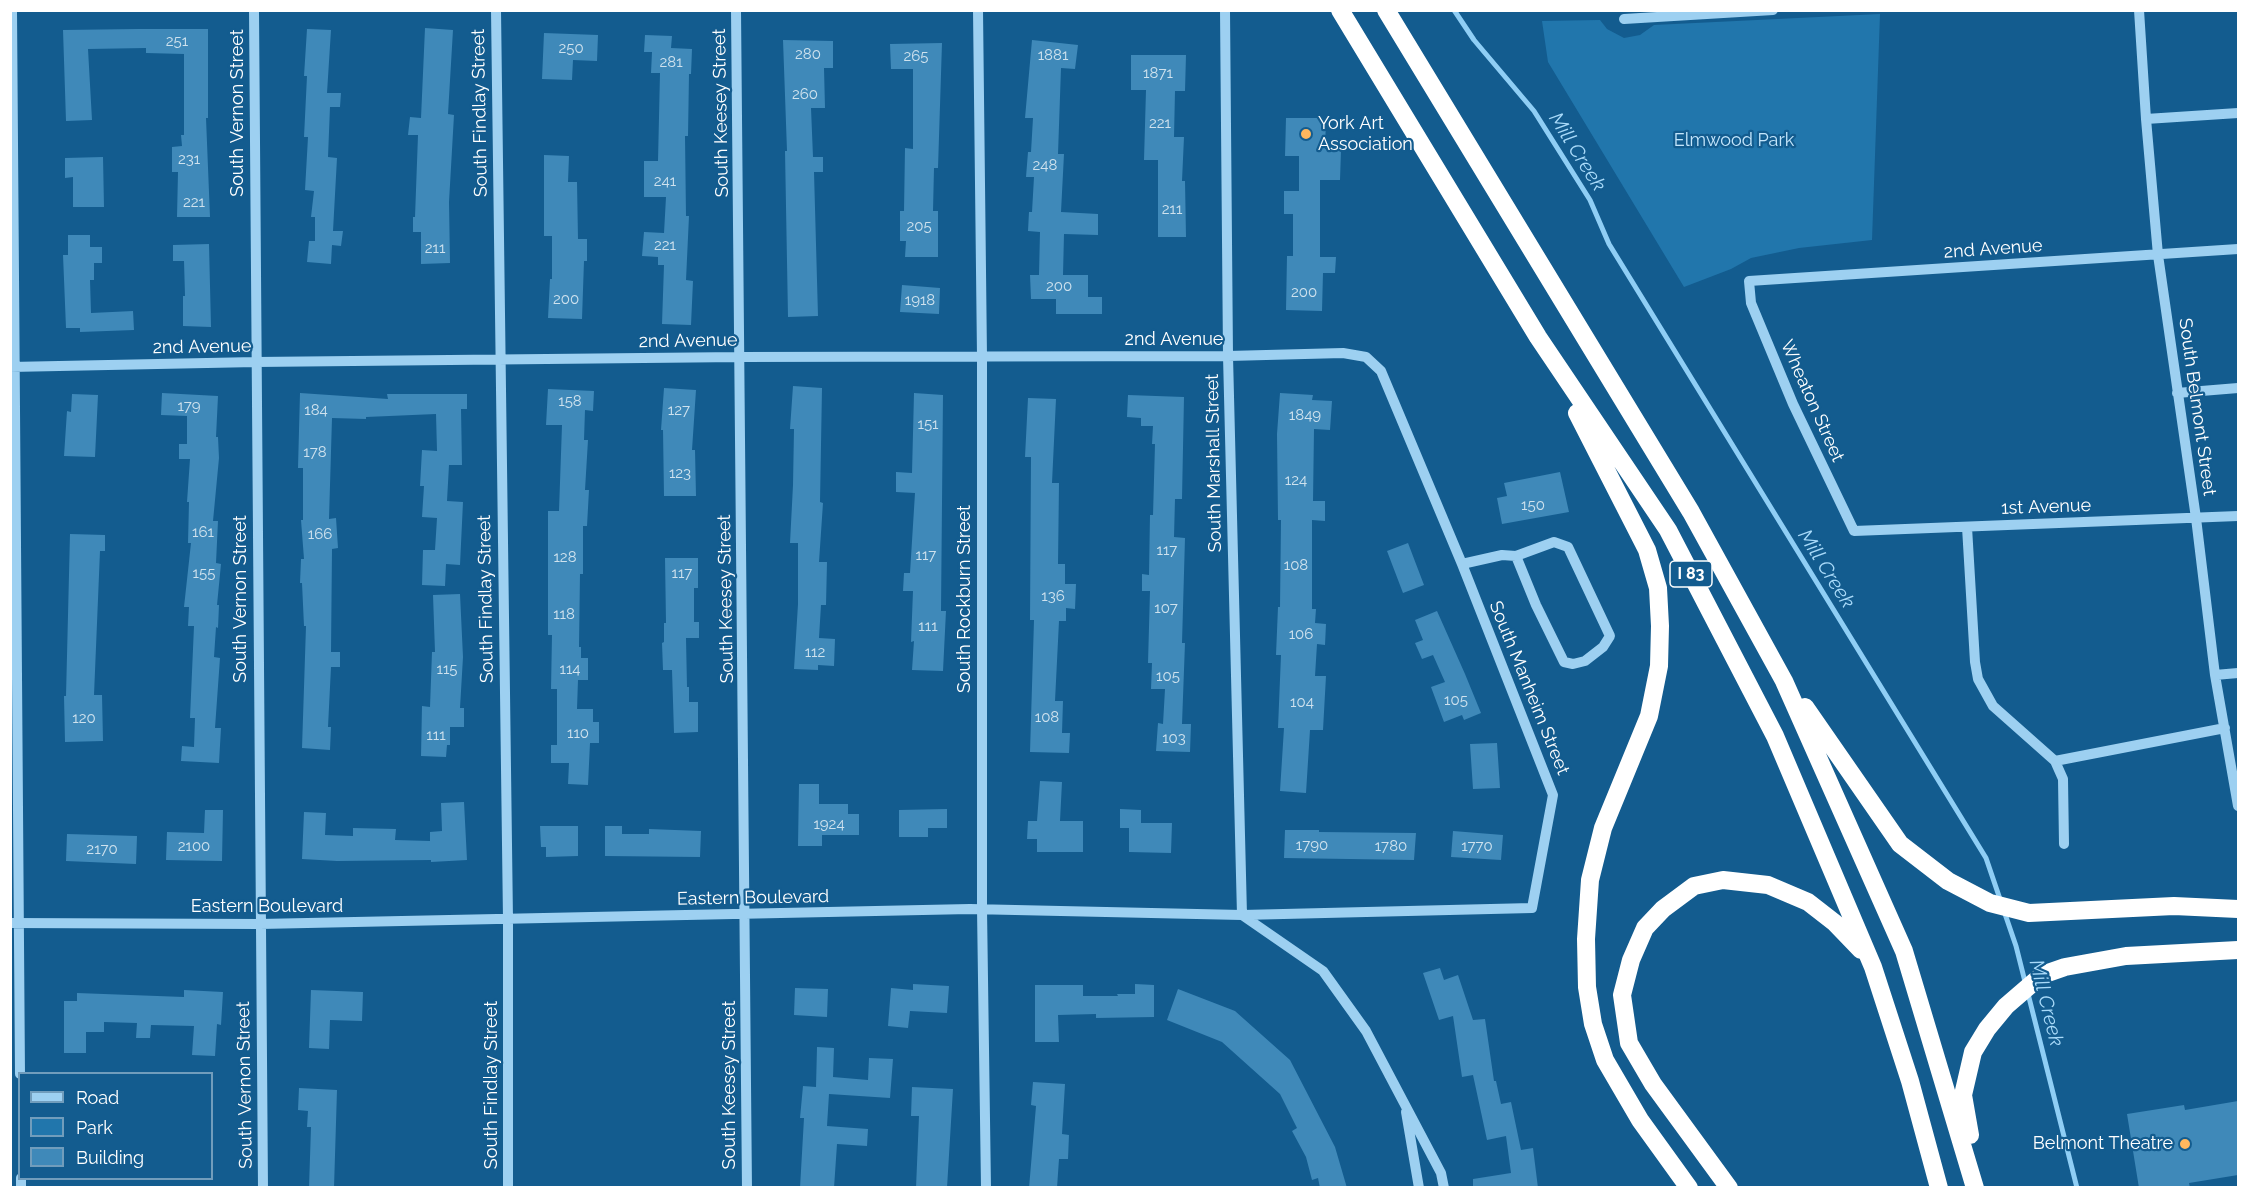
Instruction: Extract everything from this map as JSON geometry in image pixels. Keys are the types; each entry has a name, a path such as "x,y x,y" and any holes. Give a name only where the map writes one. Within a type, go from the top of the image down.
{"highway":[{"name":"I 83","path":"1340,10 1538,337 1668,530 1775,736 1869,958 1910,1082 1939,1188"},
{"name":"I 83","path":"1386,10 1691,512 1784,681 1904,951 1977,1188"},
{"path":"1538,337 1647,550 1658,588 1659,666 1649,717 1603,828 1590,880 1586,939 1587,987 1593,1024 1605,1060 1640,1120 1689,1188"},
{"path":"1762,640 1824,735 1900,844 1948,881 1990,903 2030,913 2174,906 2238,909"},
{"path":"1729,1188 1653,1084 1629,1043 1622,995 1630,960 1645,928 1663,909 1694,886 1723,880 1768,885 1808,902 1835,923 1869,958"},
{"path":"1977,1188 1963,1095 1973,1052 1987,1029 2006,1006 2042,975 2065,967 2126,956 2238,950"}],"street":[{"path":"12,10 14,923 20,1072"},
{"name":"South Vernon Street","path":"254,10 263,1188"},
{"name":"South Findlay Street","path":"496,10 508,920 508,1188"},
{"name":"South Keesey Street","path":"736,10 747,1188"},
{"name":"South Rockburn Street","path":"978,10 982,357 982,909 986,1188"},
{"name":"South Marshall Street","path":"1225,10 1228,356 1242,915"},
{"path":"1631,16 1773,10"},
{"name":"South Belmont Street","path":"2139,10 2158,255 2196,518 2215,675 2238,806"},
{"path":"2146,118 2238,113"},
{"name":"2nd Avenue","path":"1749,281 2238,249"},
{"name":"Wheaton Street","path":"1749,281 1751,303 1793,404 1854,531"},
{"name":"2nd Avenue","path":"13,367 740,357 1228,356 1343,353 1366,357"},
{"name":"South Manheim Street","path":"1242,915 1532,908 1553,795 1462,564 1381,371 1366,357"},
{"path":"2177,393 2238,388"},
{"name":"1st Avenue","path":"1854,531 2238,516"},
{"path":"1967,527 1978,679 1993,706 2055,761 2063,779 2064,844"},
{"path":"1462,564 1502,555 1516,556 1554,542 1568,547 1610,636 1603,647 1585,661 1573,664 1564,662 1516,556"},
{"path":"2215,675 2238,673"},
{"path":"2055,761 2225,728"},
{"name":"Eastern Boulevard","path":"14,923 260,924 982,909 1242,915"},
{"path":"1242,915 1323,971 1366,1031 1441,1173 1444,1188"},
{"path":"1404,1103 1419,1188"}],"green space":[{"name":"Elmwood Park","path":"1880,14 1872,240 1799,248 1751,258 1731,269 1684,287 1548,62 1542,21 1600,20 1607,29 1624,38 1640,35 1654,25"}],"building":[{"path":"425,28 453,30 448,114 454,115 449,202 450,263 421,264 421,232 413,232 418,135 408,135 410,117 421,118"},
{"path":"208,29 208,118 206,118 210,217 177,217 178,172 172,172 172,147 182,146 181,135 184,135 184,54 146,53 146,48 88,49 92,120 66,121 63,30"},
{"path":"307,29 331,30 327,93 341,93 340,107 330,107 328,157 337,158 333,231 343,231 341,246 332,245 331,264 307,262 309,241 315,241 315,217 311,217 314,191 305,190 308,137 304,137 307,76 304,76"},
{"path":"544,33 598,35 597,61 573,60 572,80 542,79"},
{"path":"645,35 672,36 671,48 692,49 691,74 689,74 688,136 685,136 686,216 689,216 686,280 693,281 691,325 662,324 664,265 658,265 658,257 642,256 644,232 664,233 666,197 644,197 644,161 658,161 660,73 651,73 652,52 644,52"},
{"path":"783,40 833,41 833,68 824,68 825,108 811,108 813,157 823,157 823,172 814,172 818,316 788,317 785,151 787,151"},
{"path":"1032,40 1078,45 1075,69 1061,68 1058,154 1064,154 1061,212 1098,214 1098,235 1064,234 1063,275 1088,275 1088,297 1102,297 1102,314 1056,314 1056,299 1031,299 1030,275 1039,275 1040,232 1028,231 1029,212 1032,212 1034,177 1026,177 1028,152 1031,152 1033,118 1025,118"},
{"path":"942,43 938,168 934,168 933,211 938,211 938,257 905,257 906,241 900,241 900,211 904,211 905,148 913,149 913,69 891,69 890,44"},
{"path":"1131,55 1186,55 1185,91 1175,91 1174,137 1184,137 1182,181 1185,181 1186,237 1158,237 1158,160 1144,160 1146,90 1131,90"},
{"path":"1286,118 1326,118 1325,149 1341,150 1340,180 1320,180 1320,257 1336,257 1335,273 1323,273 1322,311 1286,310 1287,256 1293,256 1293,214 1284,214 1284,191 1299,191 1299,156 1285,156"},
{"path":"544,155 569,156 568,182 577,182 578,239 587,239 582,319 548,318 550,279 552,279 552,236 544,236"},
{"path":"103,157 104,207 73,207 73,177 65,178 65,158"},
{"path":"68,235 90,235 90,247 102,247 102,263 94,263 94,280 90,280 91,313 133,311 134,330 80,332 80,328 66,328 63,255 68,255"},
{"path":"209,244 211,327 183,326 184,261 173,261 173,245"},
{"path":"902,285 940,288 939,314 900,312"},
{"path":"793,386 822,388 820,502 823,503 819,562 827,562 826,605 821,605 819,638 835,639 834,666 818,665 818,670 794,669 798,604 798,543 790,543 794,429 790,429"},
{"path":"664,388 696,390 692,450 695,450 696,496 664,496 663,430 661,430"},
{"path":"548,389 594,391 593,411 585,410 584,440 588,440 585,490 589,490 587,526 583,526 583,574 580,574 579,647 581,647 581,658 588,658 588,680 578,680 577,709 593,709 593,722 599,722 599,743 590,743 588,785 568,784 569,763 551,763 551,745 557,745 557,689 551,689 552,635 548,635 548,511 559,511 562,425 546,425"},
{"path":"162,393 218,396 216,437 218,437 219,458 213,521 218,521 216,563 221,564 217,605 219,605 218,628 216,627 214,657 220,658 215,728 221,728 219,763 181,761 182,746 194,747 195,718 190,718 194,626 188,626 189,607 184,607 191,543 188,543 189,502 187,502 190,459 179,459 179,444 187,444 187,416 161,415"},
{"path":"300,393 388,399 387,394 467,394 467,409 461,409 462,465 449,465 447,501 463,502 460,565 446,564 445,586 422,585 423,550 435,550 437,518 422,517 424,486 420,486 422,450 437,451 436,414 366,417 366,419 332,418 329,519 336,518 338,548 332,549 331,652 340,652 340,667 331,667 328,727 331,727 330,750 302,748 306,626 304,626 302,583 300,583 301,559 304,559 301,520 303,520 303,468 298,468"},
{"path":"914,393 943,395 941,611 946,611 943,671 912,670 913,591 903,591 904,573 910,573 915,493 896,492 896,472 912,473"},
{"path":"1280,393 1313,395 1312,400 1332,401 1330,430 1314,429 1313,501 1325,501 1325,521 1312,520 1312,609 1316,609 1315,623 1326,624 1325,645 1317,644 1315,676 1326,676 1323,730 1310,730 1306,793 1280,791 1284,728 1278,728 1281,655 1276,655 1278,607 1280,607 1281,520 1278,520 1277,434"},
{"path":"72,394 98,395 95,457 64,456 67,411 71,412"},
{"path":"1128,395 1184,397 1182,499 1175,499 1174,537 1185,538 1182,724 1191,724 1190,752 1156,751 1158,723 1163,724 1165,689 1151,689 1152,663 1148,663 1150,591 1142,591 1142,574 1149,575 1155,444 1152,444 1153,426 1141,426 1141,418 1127,417"},
{"path":"1028,398 1056,399 1052,483 1059,483 1058,564 1065,564 1065,584 1076,584 1075,609 1066,608 1066,621 1059,621 1055,701 1063,701 1062,733 1070,733 1069,753 1030,752 1034,620 1030,620 1031,457 1025,457"},
{"path":"1560,472 1569,512 1502,524 1497,498 1507,496 1504,483"},
{"path":"70,534 105,535 105,551 100,551 94,695 102,695 103,741 65,742 64,696 66,696"},
{"path":"1408,543 1424,585 1403,593 1387,551"},
{"path":"665,558 698,558 698,588 694,588 694,622 699,622 699,638 686,638 687,687 689,687 689,702 698,702 698,732 674,733 672,670 663,670 662,643 664,642 664,623 666,623"},
{"path":"460,594 463,657 460,708 464,708 464,727 450,727 450,745 447,745 446,757 421,756 422,706 430,707 432,652 435,652 433,595"},
{"path":"1437,611 1481,713 1464,720 1462,715 1444,722 1431,687 1445,682 1433,655 1422,659 1415,643 1423,640 1415,620"},
{"path":"1497,743 1500,788 1473,789 1470,744"},
{"path":"1040,781 1062,782 1060,821 1083,821 1083,852 1037,852 1037,839 1027,839 1028,821 1037,821"},
{"path":"799,784 819,784 819,804 848,804 848,814 859,814 859,835 822,835 822,846 798,846"},
{"path":"464,802 467,860 431,862 431,860 302,859 304,812 326,813 325,835 353,836 353,828 396,829 395,840 430,841 430,832 442,831 441,803"},
{"path":"947,809 947,828 928,828 928,837 899,837 899,810"},
{"path":"1120,809 1141,810 1141,823 1172,823 1171,853 1129,852 1129,828 1120,828"},
{"path":"205,810 223,810 222,861 166,860 167,832 204,833"},
{"path":"540,826 578,826 578,856 546,857 546,847 541,847"},
{"path":"605,826 622,826 622,834 649,834 649,829 701,831 700,857 605,856"},
{"path":"1285,830 1416,833 1414,860 1284,858"},
{"path":"1453,831 1503,835 1501,860 1451,857"},
{"path":"67,834 137,836 136,864 66,861"},
{"path":"1440,968 1444,980 1458,975 1473,1020 1485,1019 1494,1081 1496,1081 1501,1104 1511,1102 1521,1150 1533,1148 1538,1188 1473,1188 1473,1179 1511,1173 1506,1136 1487,1140 1473,1075 1462,1077 1453,1016 1439,1020 1423,973"},
{"path":"913,984 949,986 947,1013 910,1011 908,1028 888,1026 891,988 913,990"},
{"path":"1135,984 1154,985 1154,1017 1096,1018 1096,1014 1058,1015 1059,1042 1035,1042 1035,985 1083,985 1083,996 1118,996 1117,994 1135,994"},
{"path":"795,988 828,989 827,1017 794,1015"},
{"path":"1178,989 1235,1011 1290,1060 1335,1147 1347,1188 1320,1188 1318,1178 1312,1180 1306,1157 1292,1131 1297,1128 1280,1094 1222,1042 1167,1020"},
{"path":"184,990 223,992 221,1025 217,1024 215,1056 192,1055 194,1026 151,1025 150,1038 136,1038 137,1023 104,1022 104,1032 86,1032 86,1053 64,1053 64,1001 77,1001 77,993 184,997"},
{"path":"311,990 363,992 362,1021 330,1020 329,1049 309,1048"},
{"path":"817,1047 834,1048 833,1077 868,1080 869,1058 893,1059 890,1098 829,1094 827,1126 868,1129 867,1146 837,1144 834,1188 800,1188 804,1118 800,1118 803,1086 816,1087"},
{"path":"1033,1082 1065,1084 1062,1134 1069,1135 1068,1159 1059,1159 1057,1188 1029,1188 1036,1106 1031,1105"},
{"path":"912,1087 953,1089 947,1188 916,1188 919,1116 911,1116"},
{"path":"299,1088 337,1090 334,1188 309,1188 311,1127 307,1127 308,1111 298,1110"},
{"name":"Belmont Theatre","path":"2238,1101 2238,1175 2189,1183 2190,1188 2139,1188 2127,1114 2184,1105 2185,1110"}],"waterway":[{"name":"Mill Creek","path":"1454,10 1474,40 1534,111 1590,200 1609,244 1986,858 2001,902"},
{"name":"Mill Creek","path":"2004,911 2016,946 2077,1188"}],"place":[{"name":"York Art Association","path":"1306,134"},
{"name":"Belmont Theatre","path":"2185,1144"}]}
